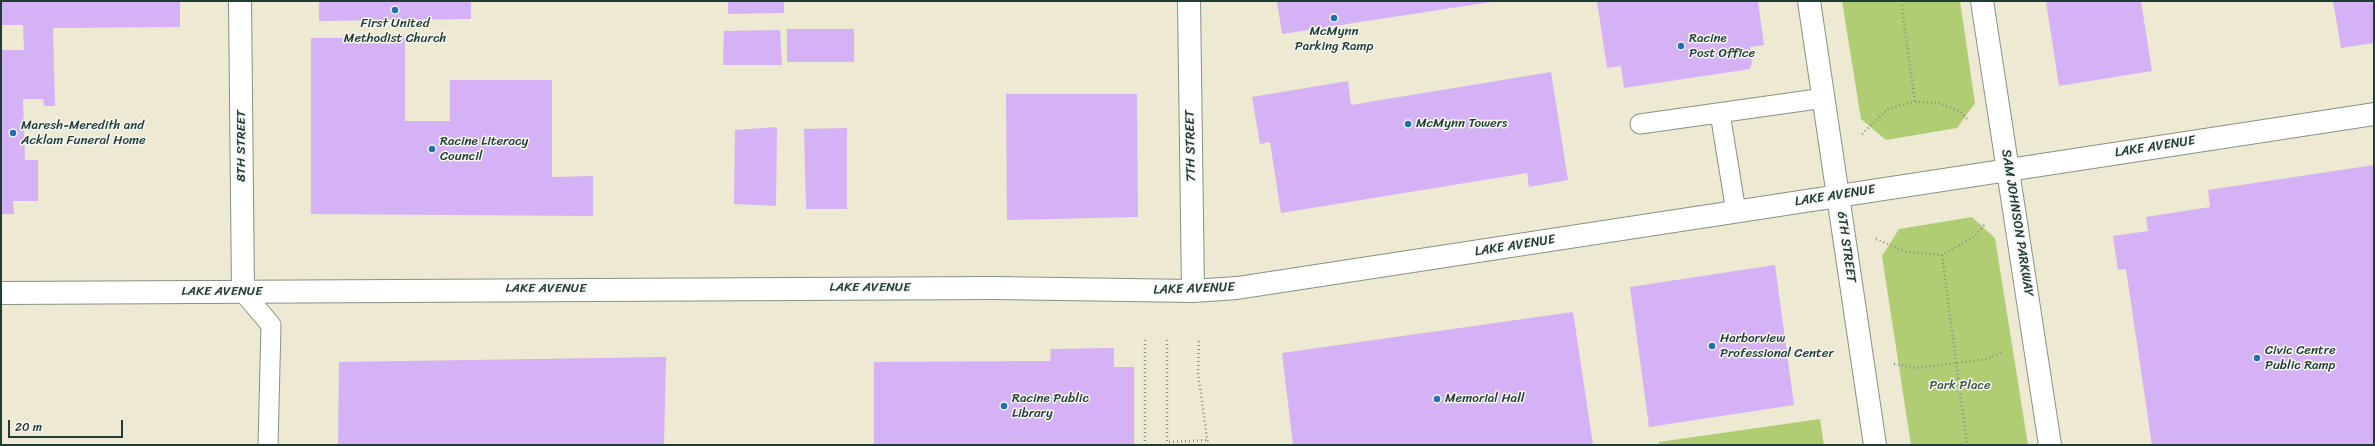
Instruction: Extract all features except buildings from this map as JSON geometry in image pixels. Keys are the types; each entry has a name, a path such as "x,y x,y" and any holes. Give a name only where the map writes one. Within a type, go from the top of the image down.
{"street":[{"name":"8TH STREET","path":"240,1 243,292"},
{"name":"7TH STREET","path":"1189,1 1193,291"},
{"name":"6TH STREET","path":"1809,1 1875,445"},
{"name":"SAM JOHNSON PARKWAY","path":"1982,1 2009,168 2050,445"},
{"name":"LAKE AVENUE","path":"1,293 963,288 1193,291 1251,286 1839,196 2009,168 2374,114"}],"lane":[{"path":"1640,124 1824,98"},
{"path":"1720,113 1736,212"},
{"path":"243,292 271,326 268,445"}],"path":[{"path":"1901,1 1915,102"},
{"path":"1860,135 1889,108 1915,102 1939,103 1962,112 1971,123"},
{"path":"1876,239 1907,252 1942,255 1974,237 1989,218"},
{"path":"1942,255 1958,363 1967,445"},
{"path":"1145,338 1145,445"},
{"path":"1167,340 1167,442 1208,440"},
{"path":"1199,341 1198,372 1208,445"},
{"path":"1891,364 1919,368 1986,359 2004,351"}],"green space":[{"path":"1842,1 1960,1 1975,103 1957,128 1886,140 1861,119"},
{"name":"Park Place","path":"1972,217 1995,238 2028,445 1911,445 1882,256 1899,229"},
{"path":"1820,419 1824,445 1660,445 1659,442"}],"place":[{"name":"First United Methodist Church","path":"395,10"},
{"name":"McMynn Parking Ramp","path":"1334,18"},
{"name":"Racine Post Office","path":"1681,46"},
{"name":"McMynn Towers","path":"1408,124"},
{"name":"Maresh-Meredith and Acklam Funeral Home","path":"13,133"},
{"name":"Racine Literacy Council","path":"432,149"},
{"name":"Harborview Professional Center","path":"1712,346"},
{"name":"Civic Centre Public Ramp","path":"2257,358"},
{"name":"Memorial Hall","path":"1437,399"},
{"name":"Racine Public Library","path":"1004,406"}]}
